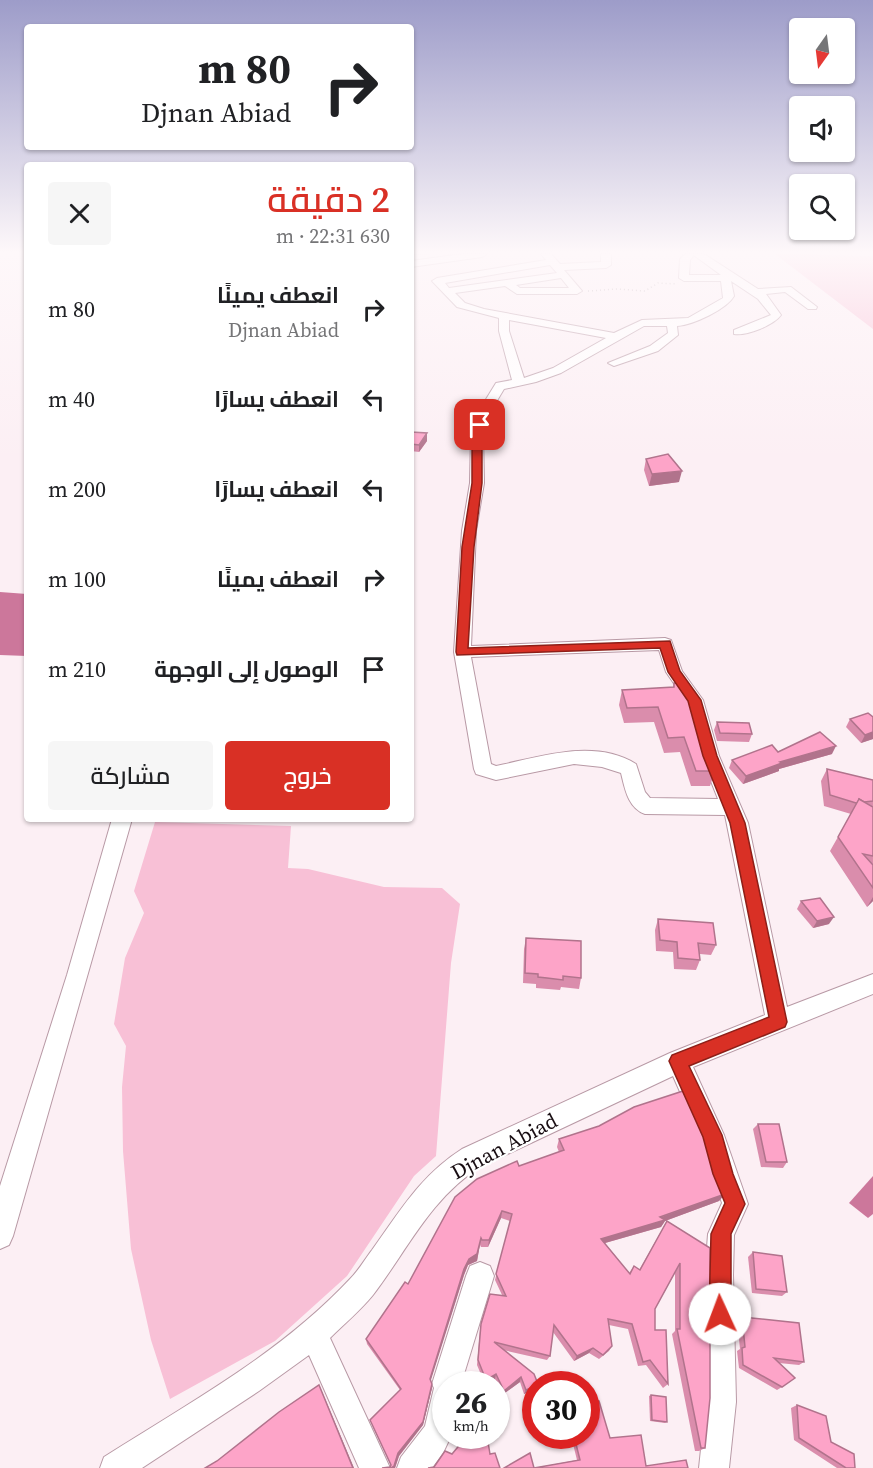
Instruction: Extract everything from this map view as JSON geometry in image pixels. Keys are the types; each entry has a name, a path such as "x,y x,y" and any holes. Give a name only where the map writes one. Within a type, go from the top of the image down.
{"street":[{"path":"504,323 504,331 519,382"},
{"path":"531,323 616,337"},
{"path":"614,363 651,351 666,342 674,333 671,323"},
{"path":"674,323 639,324 564,369 545,376 500,386 486,409 477,435 477,483 469,531 462,652 481,765 487,772 496,773 574,757 602,760 621,764 629,769 636,795 645,806 732,807"},
{"path":"738,332 762,323"},
{"path":"462,652 665,644 674,672 694,700 710,756 732,807 746,857 778,1022"},
{"path":"0,1236 121,822"},
{"name":"Djnan Abiad","path":"126,1465 314,1334 362,1287 428,1193 449,1172 513,1137 678,1061 873,984"},
{"path":"678,1061 712,1135 723,1174 735,1204 721,1234 719,1275 721,1402 714,1468"},
{"path":"451,1371 480,1276"},
{"path":"314,1334 375,1468"},
{"path":"412,1468 425,1455 432,1443"}],"shaded area":[{"path":"865,323 873,323 873,329"},
{"path":"0,592 24,594 24,656 0,655"},
{"path":"155,822 291,826 288,868 308,869 384,887 442,888 460,904 451,963 436,1156 414,1176 347,1276 275,1341 170,1399 151,1340 131,1249 123,1151 122,1087 126,1046 114,1024 125,958 144,913 134,891"},
{"path":"873,1176 873,1214 868,1218 849,1203"}],"building":[{"path":"414,432 427,433 419,445 414,444"},
{"path":"668,454 682,471 652,474 646,459"},
{"path":"674,683 687,684 715,771 696,771 684,737 668,738 658,707 627,708 622,690 674,687"},
{"path":"868,713 873,717 873,732 865,735 850,719"},
{"path":"717,722 749,723 752,734 720,733"},
{"path":"820,732 836,746 780,762 782,763 746,776 732,760 772,745 778,752"},
{"path":"827,769 873,780 873,801 864,802 859,799 856,803 830,795"},
{"path":"859,799 873,807 873,856 863,854 873,865 873,888 838,837"},
{"path":"820,898 834,917 817,921 801,901"},
{"path":"658,919 713,923 716,945 698,943 700,960 678,958 677,942 660,940"},
{"path":"526,938 581,941 581,978 563,976 563,980 525,973"},
{"path":"683,1091 704,1134 725,1194 660,1217 665,1220 601,1239 630,1274 634,1266 640,1270 667,1221 710,1248 710,1398 705,1448 701,1448 677,1329 680,1329 680,1263 655,1309 655,1330 666,1330 668,1384 650,1360 643,1362 632,1324 608,1319 612,1346 603,1355 593,1348 577,1356 554,1325 550,1356 494,1342 530,1371 522,1371 522,1380 521,1377 510,1386 510,1371 482,1371 478,1360 481,1324 490,1294 506,1296 496,1274 512,1214 502,1211 489,1240 481,1238 477,1254 469,1259 464,1269 432,1371 430,1379 432,1384 423,1422 398,1453 394,1466 382,1468 391,1465 370,1420 401,1389 366,1339 405,1282 408,1284 455,1197 477,1179 517,1161 519,1166 564,1150 559,1139 599,1126 634,1107"},
{"path":"758,1124 779,1124 787,1162 766,1162"},
{"path":"753,1252 782,1256 787,1292 756,1289"},
{"path":"742,1317 799,1323 804,1362 774,1358 795,1378 782,1387 743,1365 742,1348 745,1347"},
{"path":"319,1385 353,1468 205,1468 279,1412"},
{"path":"651,1395 666,1397 667,1422 652,1420"},
{"path":"600,1404 610,1438 641,1435 646,1466 686,1460 688,1468 534,1468 580,1460 577,1449 600,1449"},
{"path":"797,1405 826,1416 831,1442 854,1454 855,1468 846,1468 799,1438"},
{"path":"456,1449 489,1449 490,1454 495,1453 500,1468 428,1468 434,1467 445,1451 452,1454"},
{"path":"530,1453 534,1468 504,1468"}],"route":[{"path":"480,425 477,435 477,483 469,531 462,652 665,644 674,672 694,700 710,756 738,823 778,1022 678,1061 712,1135 723,1174 735,1204 721,1234 720,1314"}]}
